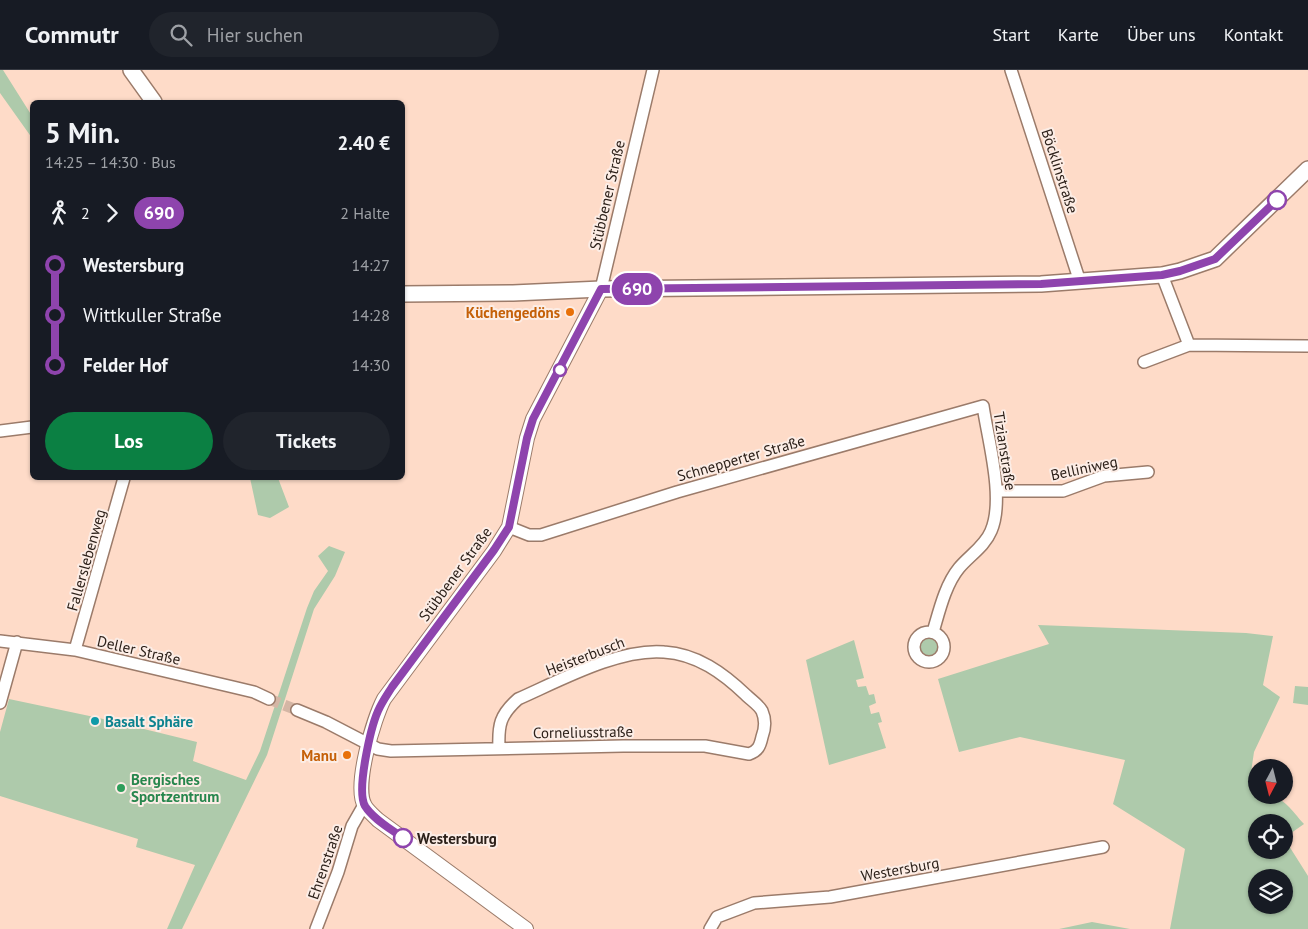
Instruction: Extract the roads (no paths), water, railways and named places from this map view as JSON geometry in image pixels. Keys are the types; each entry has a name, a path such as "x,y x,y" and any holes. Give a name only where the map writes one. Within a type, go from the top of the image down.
{"main road":[{"path":"131,70 153,100"},
{"path":"405,294 513,293 601,289 996,285 1080,282 1162,275 1215,259 1308,169"}],"street":[{"name":"Stübbener Straße","path":"364,805 362,784 368,744 374,722 384,699 509,527 527,438 533,419 601,289 653,70"},
{"name":"Böcklinstraße","path":"1011,70 1080,282"},
{"path":"1162,275 1189,345"},
{"path":"1144,362 1189,345 1308,346"},
{"name":"Schnepperter Straße","path":"509,527 529,534 542,535 686,489 983,406"},
{"name":"Tizianstraße","path":"933,632 948,588 958,569 986,540 992,531 997,510 996,491 983,406"},
{"path":"0,431 30,427"},
{"name":"Belliniweg","path":"996,491 1063,490 1104,476 1148,472"},
{"name":"Fallerslebenweg","path":"75,650 123,480"},
{"name":"Deller Straße","path":"0,641 75,650 240,689 269,699"},
{"path":"0,703 17,642"},
{"name":"Heisterbusch","path":"499,748 500,723 506,710 518,699 617,657 642,651 664,651 680,654 705,663 732,681 762,710"},
{"path":"297,710 326,722 368,744"},
{"name":"Corneliusstraße","path":"368,744 378,749 391,751 705,746 749,754 755,752 759,747 765,729 762,710"},
{"path":"364,805 378,820 526,929"},
{"name":"Ehrenstraße","path":"316,929 338,872 352,826 364,805"},
{"name":"Westersburg","path":"710,929 717,917 754,902 830,897 1102,847"}],"tunnel":[{"path":"269,699 297,710"}],"place":[{"name":"Küchengedöns","path":"570,312"},
{"name":"Basalt Sphäre","path":"95,721"},
{"name":"Manu","path":"347,755"},
{"name":"Bergisches Sportzentrum","path":"121,788"},
{"name":"Westersburg","path":"403,838"}]}
